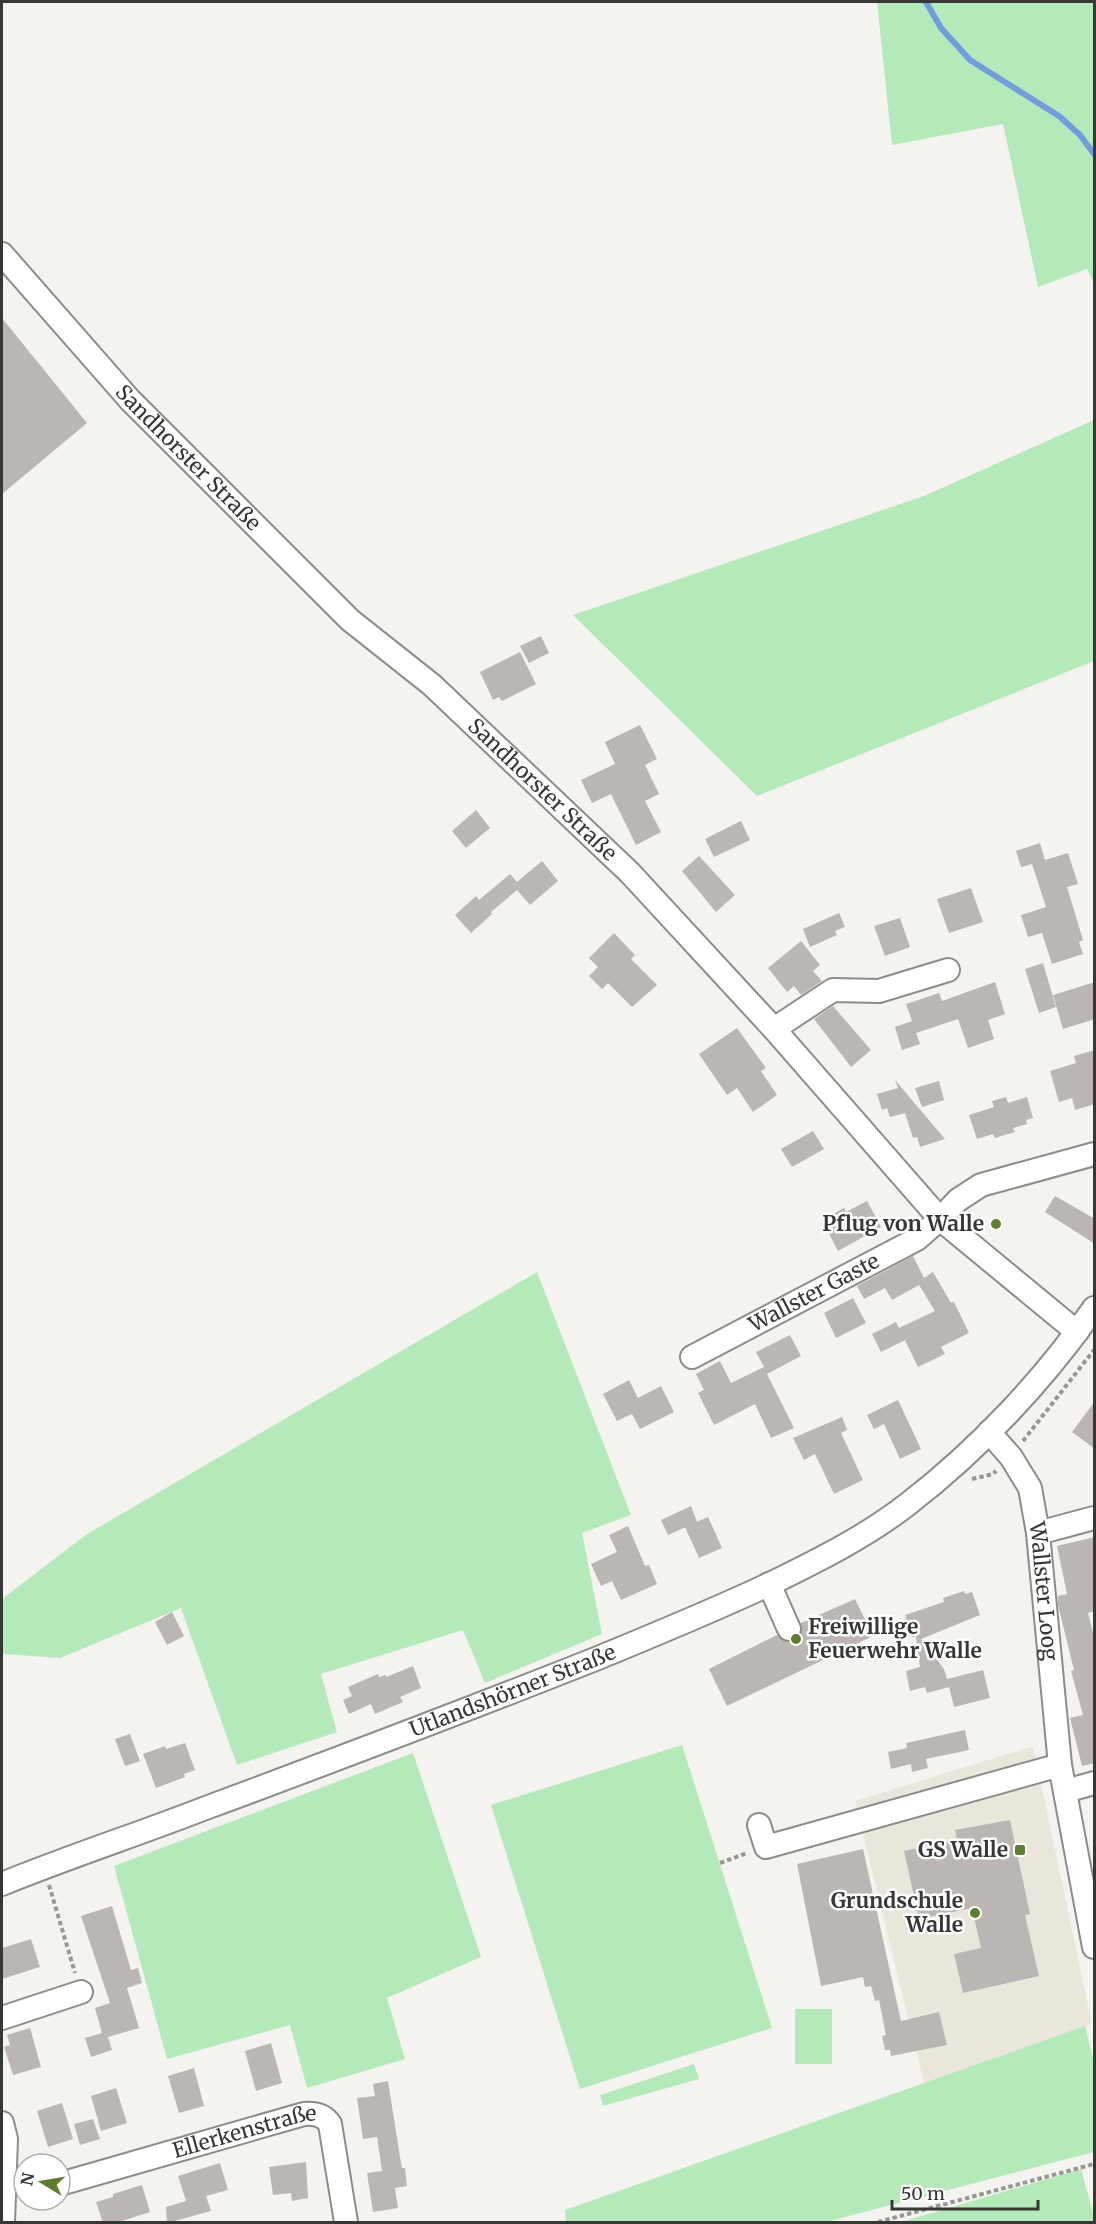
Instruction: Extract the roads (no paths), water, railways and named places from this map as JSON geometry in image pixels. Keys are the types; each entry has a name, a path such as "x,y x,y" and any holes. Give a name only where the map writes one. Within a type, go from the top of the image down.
{"street":[{"name":"Sandhorster Straße","path":"2,254 130,400 350,620 432,685 630,873 774,1029 940,1219 1077,1332"},
{"path":"774,1029 833,990 879,991 948,970"},
{"name":"Wallster Gaste","path":"692,1357 917,1239 958,1200 981,1185 1095,1154"},
{"name":"Utlandshörner Straße","path":"2,1884 524,1688 727,1604 813,1563 860,1537 907,1506 954,1466 989,1432 1077,1332 1095,1308"},
{"name":"Wallster Loog","path":"989,1432 1011,1457 1030,1488 1038,1533 1060,1765 1095,1947"},
{"path":"1038,1533 1095,1518"},
{"path":"769,1584 789,1629"},
{"path":"759,1825 766,1847 1060,1765"},
{"path":"1066,1791 1095,1783"},
{"path":"2,2018 81,1992"},
{"name":"Ellerkenstraße","path":"72,2181 304,2114 313,2114 321,2116 330,2124 346,2223"},
{"path":"2,2123 6,2139 10,2206"}],"waterway":[{"path":"926,2 941,28 970,60 1059,116 1080,135 1094,154"}],"place":[{"name":"Pflug von Walle","path":"996,1224"},
{"name":"Freiwillige Feuerwehr Walle","path":"796,1639"},
{"name":"GS Walle","path":"1020,1850"},
{"name":"Grundschule Walle","path":"975,1913"}]}
